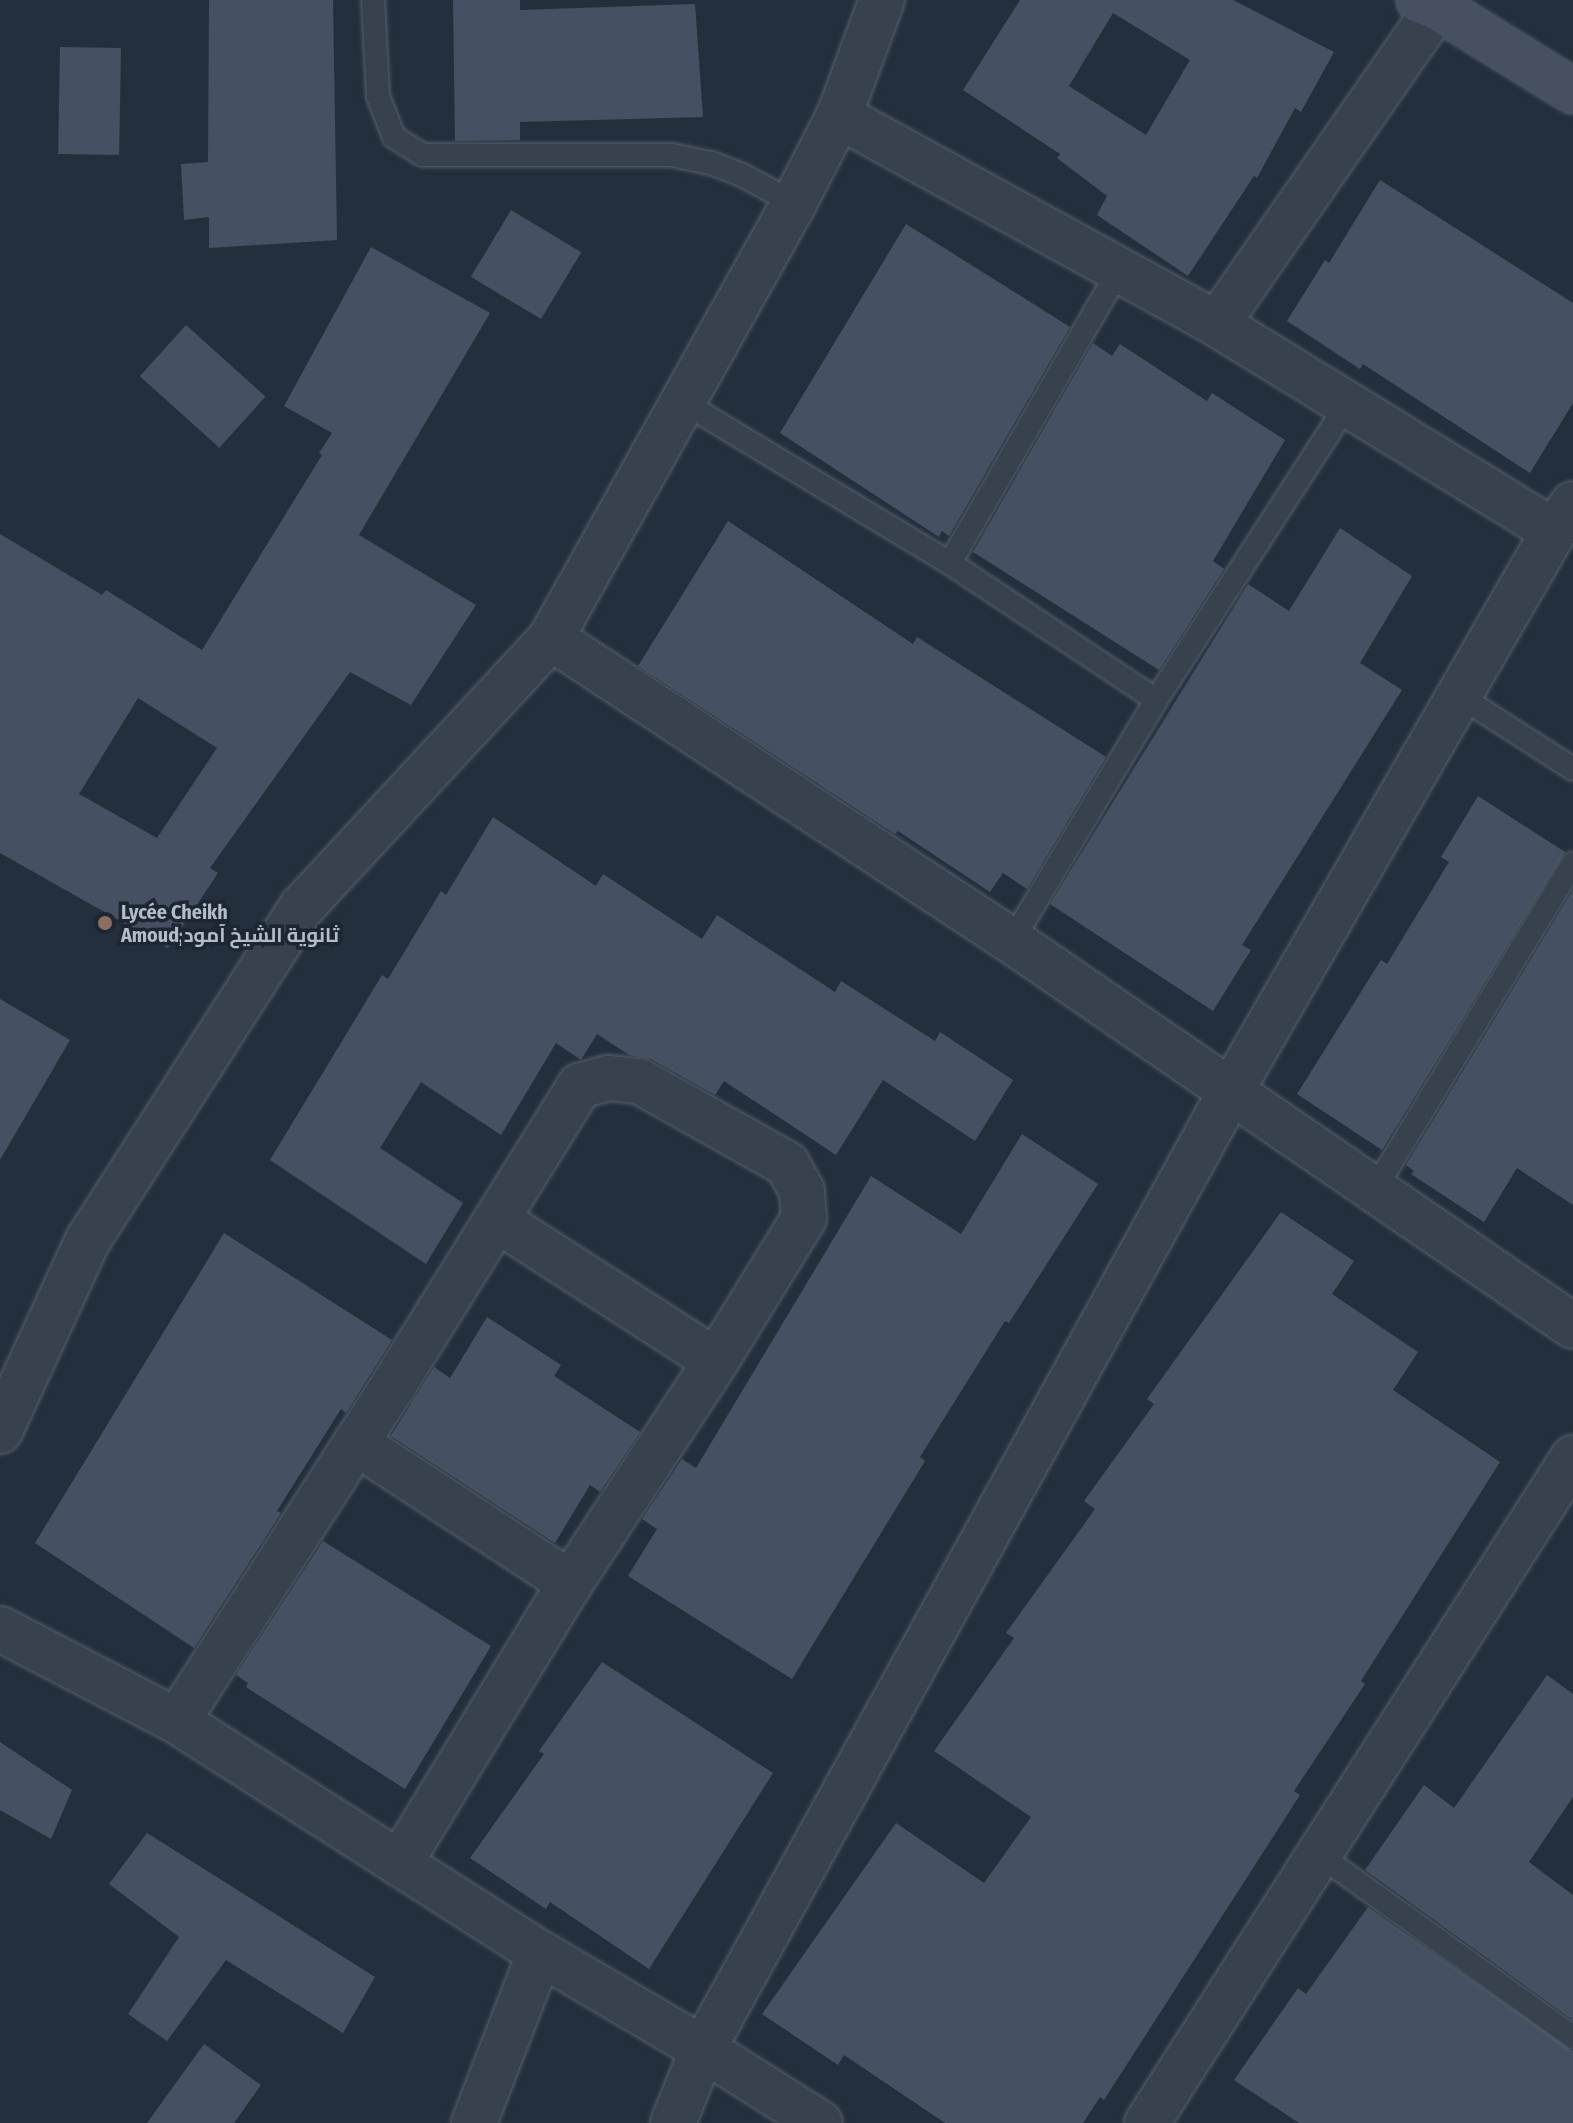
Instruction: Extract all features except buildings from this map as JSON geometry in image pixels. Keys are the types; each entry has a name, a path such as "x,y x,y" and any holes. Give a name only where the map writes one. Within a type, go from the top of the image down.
{"main road":[{"path":"1428,3 1573,91"}],"street":[{"path":"0,1431 88,1240 302,907 551,638 633,497 681,401 794,203 839,116 882,0"},
{"path":"1217,324 1428,3"},
{"path":"673,2123 703,2049 1231,1091 1564,518 1349,402 1120,268 839,116"},
{"path":"551,638 1012,941 1573,1326"},
{"path":"177,1721 580,1086 608,1078 639,1081 787,1164 802,1191 804,1218 716,1361 570,1583 400,1863"},
{"path":"497,1220 716,1361"},
{"path":"356,1443 570,1583"},
{"path":"1147,2123 1321,1856 1573,1458"},
{"path":"0,1629 177,1721 540,1953 703,2049 820,2123"},
{"path":"474,2123 540,1953"}],"lane":[{"path":"373,0 378,96 394,137 423,155 672,155 721,167 794,203"},
{"path":"950,563 1120,268"},
{"path":"681,401 950,563 1156,700"},
{"path":"1012,941 1156,700 1349,402"},
{"path":"1461,697 1573,769"},
{"path":"1375,1189 1573,863"},
{"path":"1321,1856 1573,2037"}],"place":[{"name":"Lycée Cheikh Amoud;ثانوية الشيخ آمود","path":"105,923"}]}
